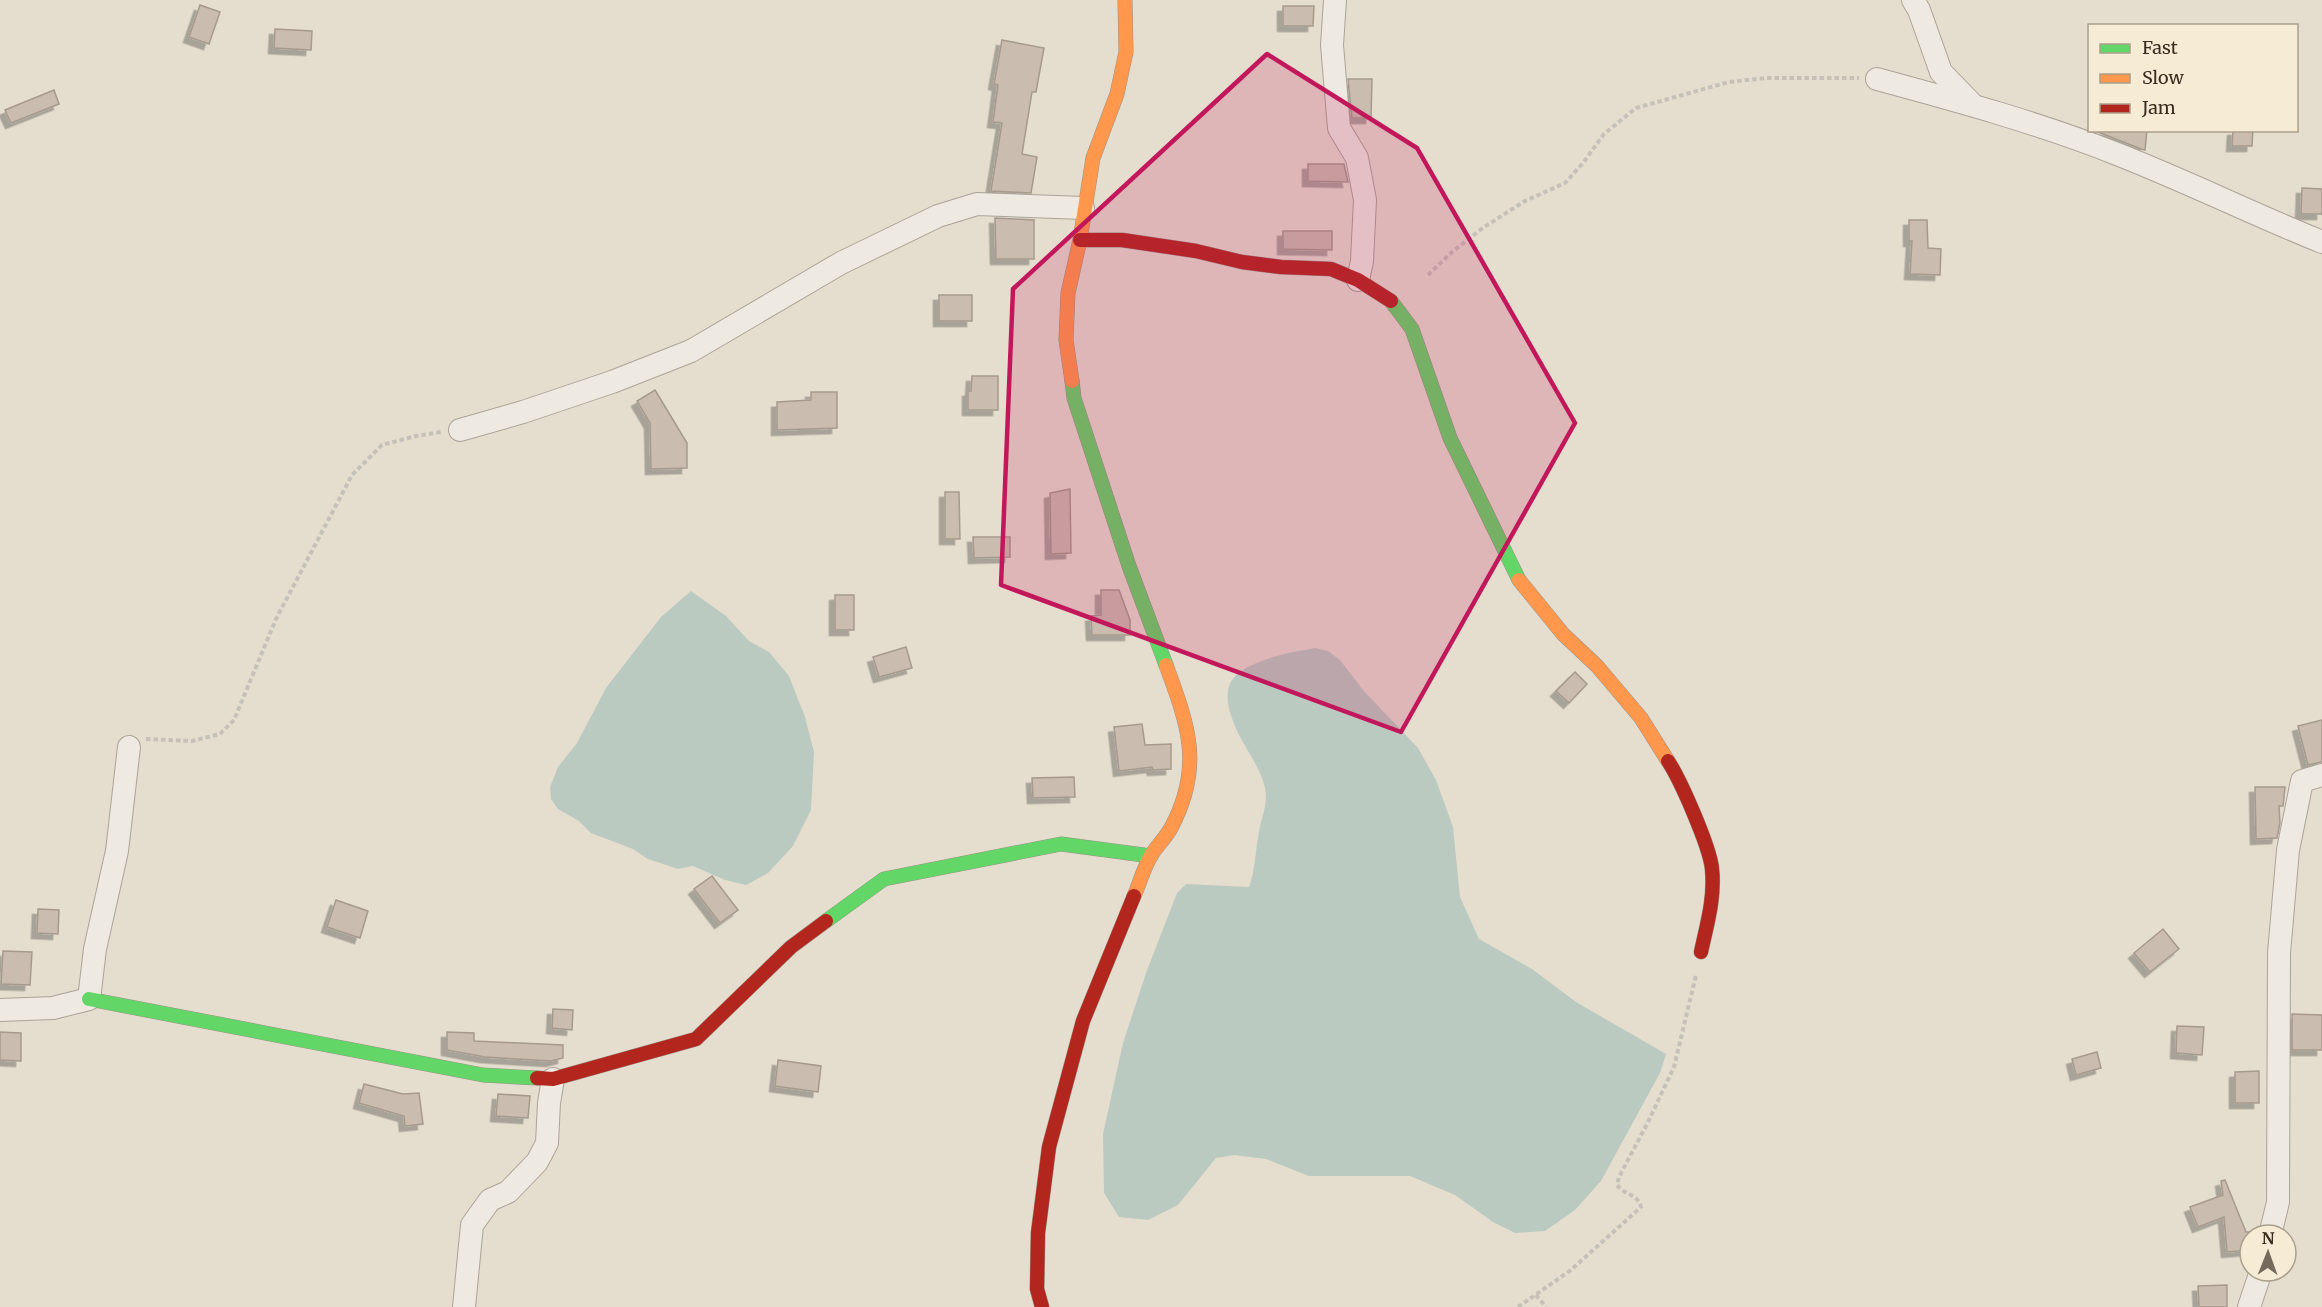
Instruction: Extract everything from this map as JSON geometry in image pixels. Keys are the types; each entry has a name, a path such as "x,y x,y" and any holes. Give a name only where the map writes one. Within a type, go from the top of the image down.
{"street":[{"path":"1042,1307 1037,1289 1038,1233 1049,1147 1083,1021 1151,856 1171,829 1187,790 1191,753 1187,726 1179,701 1129,566 1074,398 1066,340 1068,293 1080,240 1083,208 1093,158 1117,94 1126,52 1125,0"},
{"path":"1335,0 1332,45 1339,128 1357,158 1365,200 1362,261 1358,280"},
{"path":"1913,0 1919,10 1941,72 1972,105"},
{"path":"1877,79 1972,105 2115,153 2322,242"},
{"path":"460,430 524,412 612,382 691,351 841,263 938,216 977,204 1083,208"},
{"path":"1080,240 1122,240 1196,251 1242,262 1281,267 1331,269 1358,280 1393,302 1412,329 1450,438 1518,579 1563,634 1597,666 1641,718 1675,771 1712,867 1712,904 1701,952"},
{"path":"89,999 95,949 117,851 125,789 125,765 129,747"},
{"path":"2273,1223 2278,1203 2279,953 2288,850 2302,780 2322,775"},
{"path":"0,1010 53,1008 89,999 483,1075 553,1079 696,1040 791,947 885,879 1061,844 1151,856"},
{"path":"464,1307 472,1226 490,1200 508,1192 537,1162 547,1143 553,1079"},
{"path":"2249,1307 2257,1283"}],"path":[{"path":"1428,276 1452,252 1484,227 1525,201 1565,183 1583,164 1604,134 1636,108 1729,82 1766,78 1877,79"},
{"path":"129,747 140,739 192,741 220,734 234,720 276,619 352,475 382,445 416,436 460,430"},
{"path":"1518,1307 1570,1270 1641,1207 1637,1198 1617,1185 1674,1067 1701,952"},
{"path":"1536,1296 1546,1307"}],"highlighted area":[{"path":"1267,54 1417,148 1575,423 1401,732 1001,585 1013,289"}],"shaded area":[{"path":"691,591 726,616 749,641 769,652 789,676 805,717 814,752 811,810 793,846 768,873 746,885 725,880 693,866 678,869 648,859 633,849 591,833 579,821 558,809 551,799 550,787 558,767 577,743 606,688 661,617"},
{"path":"1315,648 1328,651 1340,660 1363,690 1418,748 1436,780 1453,827 1460,897 1479,939 1532,969 1576,1002 1666,1054 1660,1073 1601,1181 1575,1210 1545,1231 1515,1233 1493,1222 1455,1195 1410,1176 1309,1176 1266,1159 1234,1155 1216,1158 1178,1205 1148,1220 1119,1217 1104,1193 1103,1134 1123,1043 1146,973 1177,893 1186,884 1249,887 1253,875 1266,791 1258,769 1231,717 1228,701 1229,686 1234,677 1254,664 1280,655"}],"building":[{"path":"200,5 220,12 209,44 189,37"},
{"path":"1283,6 1314,6 1313,26 1283,26"},
{"path":"275,29 312,31 311,50 274,48"},
{"path":"1002,40 1044,48 1036,92 1032,92 1022,154 1037,157 1031,193 991,191 1002,123 993,122 998,85 994,84"},
{"path":"1348,79 1372,79 1371,118 1352,118"},
{"path":"54,90 59,104 11,123 5,110"},
{"path":"2098,132 2147,132 2145,150"},
{"path":"2233,132 2253,132 2252,146 2232,146"},
{"path":"1308,164 1344,164 1348,182 1308,181"},
{"path":"2302,188 2322,189 2322,214 2301,214"},
{"path":"995,218 1034,220 1034,259 996,259"},
{"path":"1909,220 1927,220 1928,248 1941,249 1940,275 1910,274 1912,241 1909,241"},
{"path":"1283,231 1332,231 1332,250 1283,249"},
{"path":"939,295 972,295 972,321 939,321"},
{"path":"972,376 998,376 998,410 968,410 968,391 971,391"},
{"path":"655,390 687,443 687,468 651,469 650,423 637,401"},
{"path":"811,392 837,392 837,428 777,430 777,402 811,400"},
{"path":"1070,489 1071,553 1051,554 1050,493"},
{"path":"945,492 959,492 960,539 945,539"},
{"path":"973,537 1010,537 1010,557 974,558"},
{"path":"1101,590 1119,590 1130,620 1130,635 1092,635 1091,616 1101,615"},
{"path":"835,595 854,595 854,630 835,630"},
{"path":"906,647 912,668 879,677 873,657"},
{"path":"1575,672 1587,684 1569,703 1556,691"},
{"path":"2322,720 2322,762 2308,765 2298,726"},
{"path":"1142,724 1145,745 1171,744 1171,769 1153,770 1152,767 1119,771 1114,727"},
{"path":"1074,777 1075,797 1033,798 1032,778"},
{"path":"2255,787 2285,787 2283,806 2279,806 2280,823 2277,838 2256,839"},
{"path":"712,876 738,910 720,923 694,889"},
{"path":"336,900 368,911 360,938 327,927"},
{"path":"38,909 59,910 58,934 37,933"},
{"path":"2163,929 2179,949 2150,972 2134,953"},
{"path":"3,951 32,952 30,985 1,984"},
{"path":"553,1009 573,1010 572,1030 552,1028"},
{"path":"2292,1014 2322,1015 2322,1050 2292,1050"},
{"path":"2177,1026 2204,1027 2202,1055 2176,1053"},
{"path":"0,1032 21,1033 21,1061 0,1060"},
{"path":"447,1032 474,1033 474,1041 563,1045 563,1058 551,1061 485,1057 447,1050"},
{"path":"2097,1052 2101,1068 2076,1075 2072,1059"},
{"path":"778,1060 821,1066 818,1092 775,1086"},
{"path":"2259,1071 2259,1103 2235,1103 2235,1072"},
{"path":"364,1084 403,1094 419,1093 423,1124 405,1126 404,1116 359,1103"},
{"path":"498,1094 530,1096 528,1118 496,1116"},
{"path":"2225,1180 2242,1223 2238,1223 2238,1251 2227,1252 2224,1217 2198,1227 2190,1207 2223,1195 2221,1181"},
{"path":"2227,1285 2227,1307 2199,1307 2198,1286"}],"traffic: fast":[{"path":"1391,301 1412,329 1450,438 1519,580"},
{"path":"1072,381 1074,398 1129,566 1166,665"},
{"path":"826,921 884,879 1061,844 1151,856"},
{"path":"89,999 483,1075 537,1078"}],"traffic: slow":[{"path":"1072,381 1066,340 1068,293 1080,240 1093,158 1117,94 1126,52 1125,0"},
{"path":"1519,580 1563,634 1597,666 1641,718 1668,761"},
{"path":"1134,896 1149,859 1167,835 1181,806 1190,765 1186,727 1166,665"}],"traffic: jam":[{"path":"1080,240 1122,240 1196,251 1242,262 1281,267 1331,269 1358,280 1391,301"},
{"path":"1668,761 1694,814 1712,869 1711,901 1701,952"},
{"path":"1042,1307 1037,1289 1038,1233 1049,1147 1083,1021 1134,896"},
{"path":"537,1078 553,1079 696,1039 791,947 826,921"}]}
